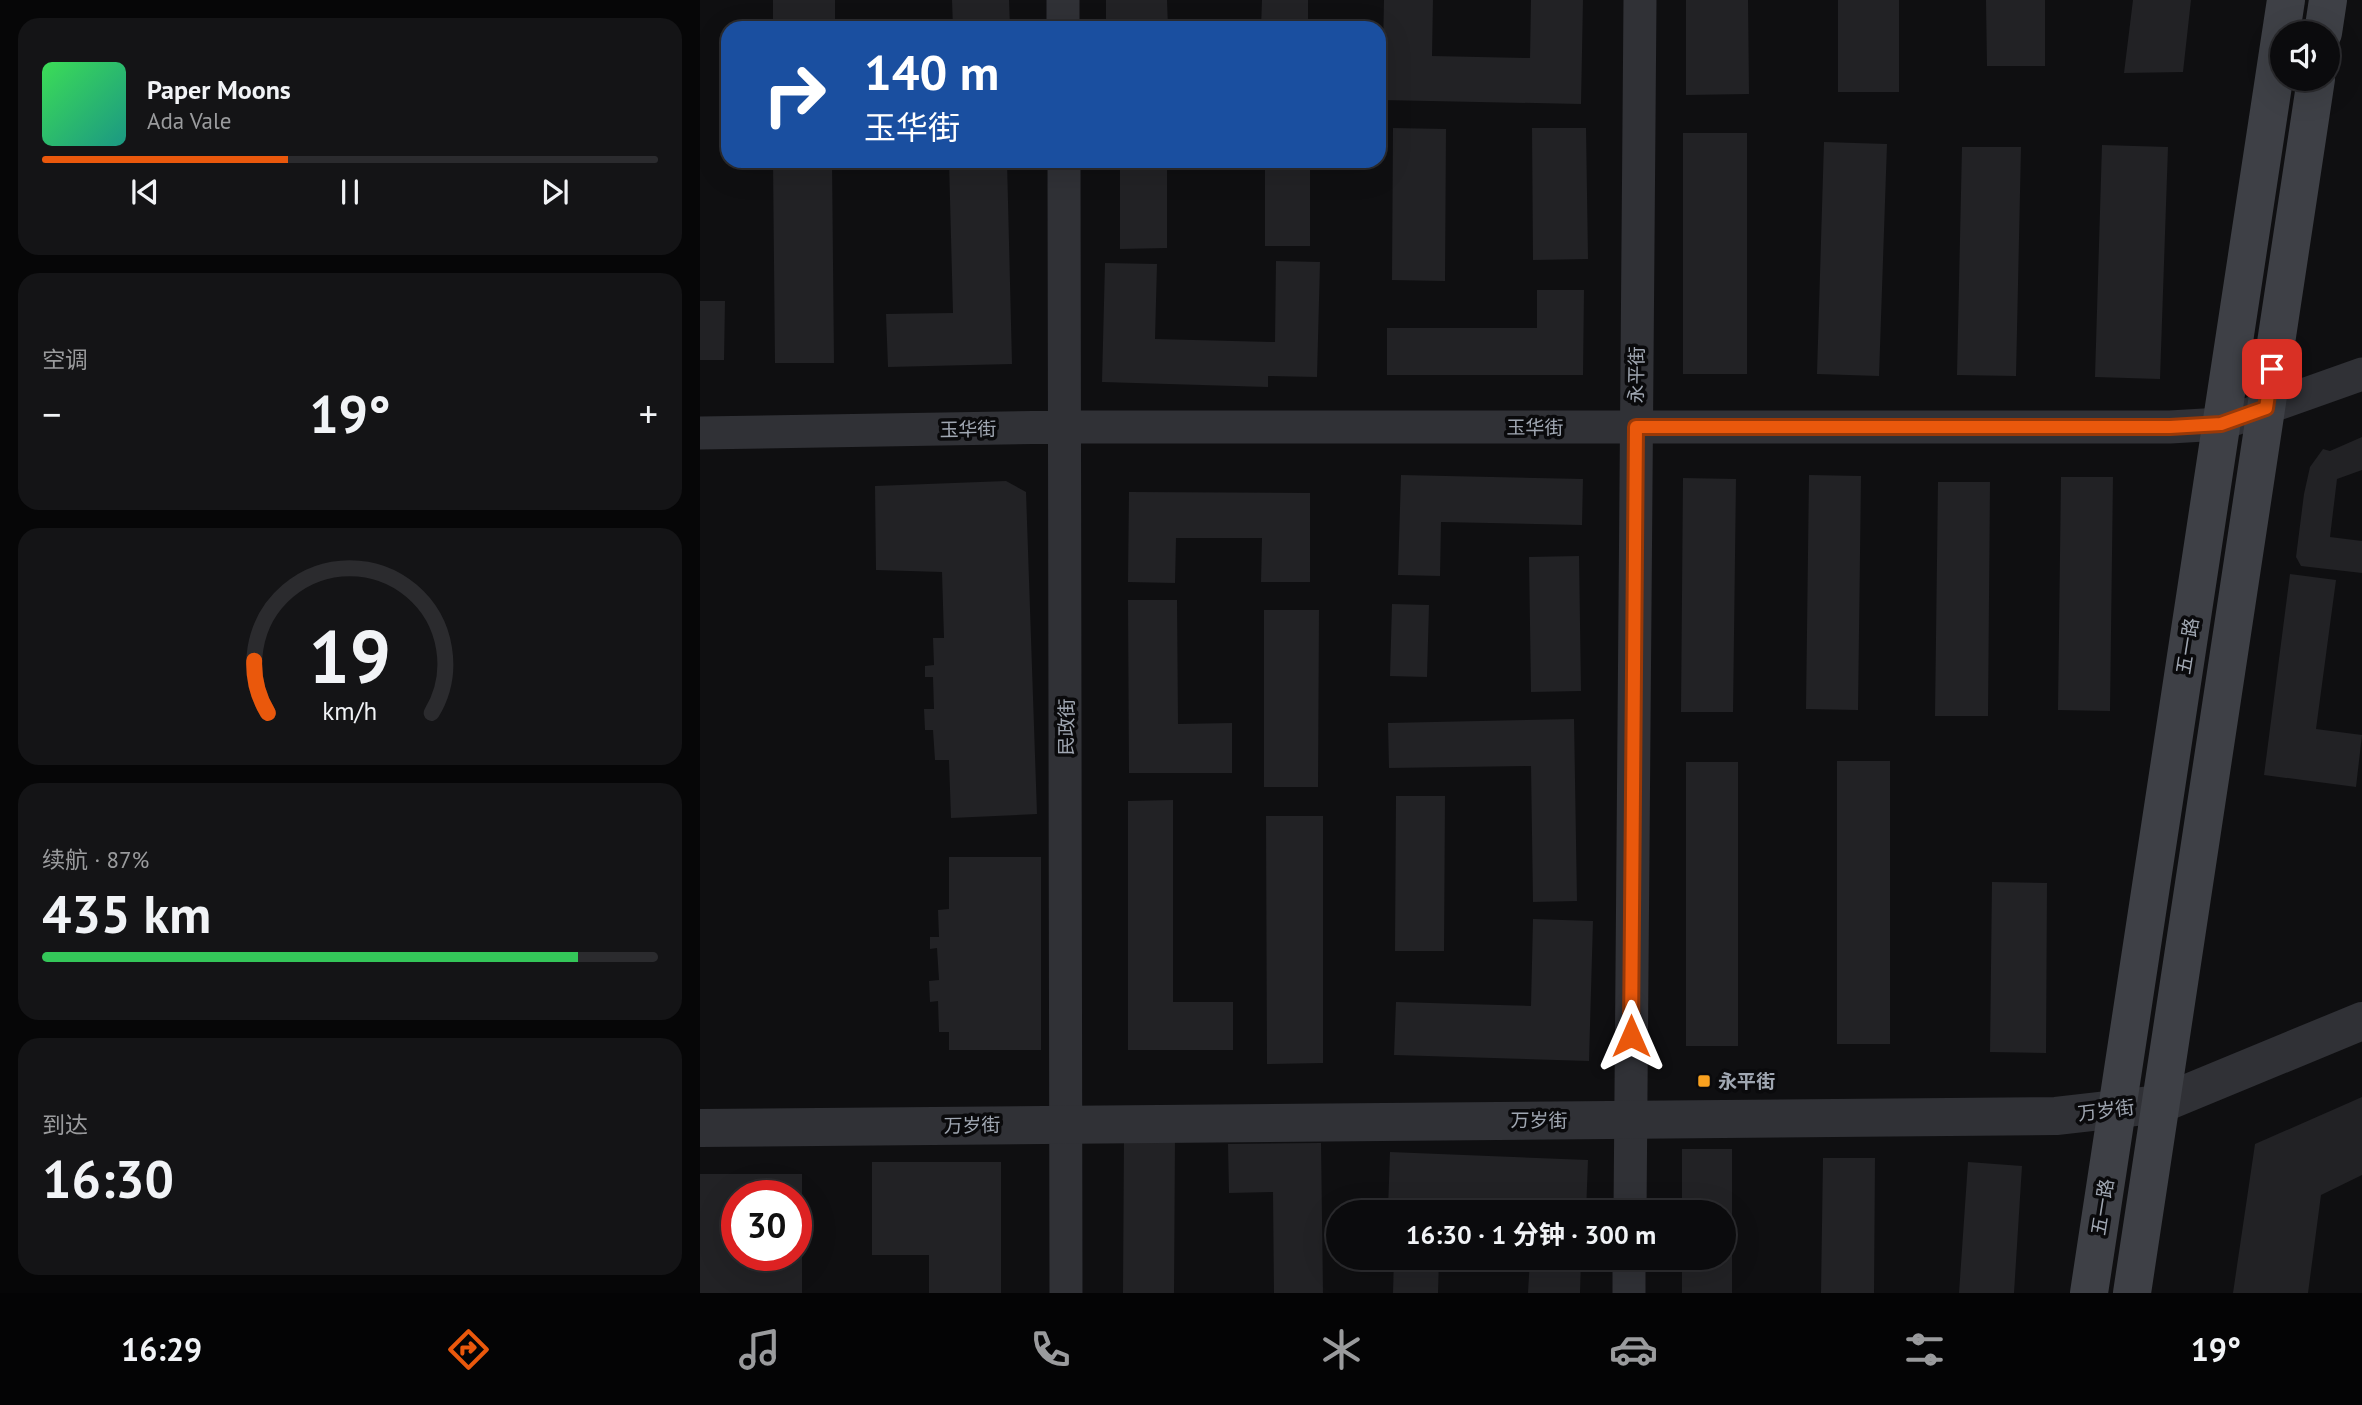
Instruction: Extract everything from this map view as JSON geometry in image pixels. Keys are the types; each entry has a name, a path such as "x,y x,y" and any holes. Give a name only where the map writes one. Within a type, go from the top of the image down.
{"main road":[{"name":"五一路","path":"2089,1293 2286,0"},
{"path":"2325,21 2328,0"},
{"path":"2132,1293 2314,91"}],"street":[{"path":"1063,0 1063,21"},
{"name":"永平街","path":"1630,1200 1640,0"},
{"name":"民政街","path":"1064,168 1066,1293"},
{"name":"玉华街","path":"700,433 1065,427 2170,427 2221,424 2362,374"},
{"name":"万岁街","path":"700,1128 2056,1116 2161,1104 2362,1021"},
{"path":"1629,1270 1629,1293"}],"building":[{"path":"773,0 835,0 835,21 773,21"},
{"path":"952,0 1009,0 1010,21 953,21"},
{"path":"1106,0 1167,0 1168,21 1106,21"},
{"path":"1262,0 1308,0 1308,21 1261,21"},
{"path":"1384,0 1433,0 1432,56 1530,58 1531,0 1583,0 1581,104 1386,100 1386,21 1384,21"},
{"path":"1686,0 1748,0 1749,94 1686,95"},
{"path":"1838,0 1899,0 1899,92 1838,92"},
{"path":"1986,0 2045,0 2045,66 1987,66"},
{"path":"2133,0 2191,0 2183,72 2124,73"},
{"path":"1393,128 1446,129 1445,281 1392,280"},
{"path":"1532,128 1586,128 1588,259 1533,260"},
{"path":"1683,133 1747,133 1747,374 1683,374"},
{"path":"1824,142 1887,144 1879,376 1817,374"},
{"path":"2102,145 2168,147 2160,379 2095,377"},
{"path":"1962,147 2021,147 2016,376 1957,375"},
{"path":"773,168 832,168 834,363 775,363"},
{"path":"949,168 1007,168 1012,364 888,367 886,314 953,313"},
{"path":"1120,168 1167,168 1167,248 1120,249"},
{"path":"1265,168 1310,168 1310,246 1265,246"},
{"path":"1276,261 1320,262 1317,377 1268,376 1268,387 1102,382 1105,263 1157,264 1155,339 1275,342"},
{"path":"1537,290 1584,290 1583,375 1387,375 1387,328 1537,328"},
{"path":"700,301 725,301 724,360 700,360"},
{"path":"2362,437 2362,470 2337,479 2330,537 2362,541 2362,573 2301,566 2296,557 2310,467 2323,449 2330,451"},
{"path":"1401,475 1583,479 1582,525 1441,522 1440,576 1398,575"},
{"path":"1809,475 1861,476 1858,710 1806,709"},
{"path":"2061,477 2113,477 2110,711 2058,710"},
{"path":"1683,478 1736,479 1733,712 1681,712"},
{"path":"1006,481 1026,492 1037,814 951,818 949,760 935,760 933,730 925,730 924,709 934,709 933,677 925,677 925,666 934,665 933,638 944,638 942,572 876,570 875,486"},
{"path":"1938,482 1990,482 1988,716 1935,716"},
{"path":"1129,492 1310,493 1310,582 1261,582 1262,538 1176,538 1175,583 1128,582"},
{"path":"1579,556 1581,691 1531,692 1529,557"},
{"path":"2290,574 2336,580 2316,729 2362,735 2356,787 2264,775"},
{"path":"1128,600 1177,600 1178,724 1232,723 1232,773 1129,773"},
{"path":"1392,604 1429,605 1427,677 1390,676"},
{"path":"1264,610 1319,610 1318,787 1264,787"},
{"path":"1574,719 1577,901 1533,902 1531,766 1389,768 1388,723"},
{"path":"1837,761 1890,761 1890,1044 1837,1044"},
{"path":"1686,762 1738,762 1738,1046 1686,1046"},
{"path":"1396,796 1445,796 1444,951 1395,951"},
{"path":"1173,800 1173,1002 1233,1002 1233,1050 1128,1050 1128,801"},
{"path":"1266,816 1323,816 1323,1063 1267,1064"},
{"path":"949,857 1041,857 1041,1050 949,1050 949,1032 939,1032 938,1001 930,1002 929,981 939,980 937,948 930,949 930,937 939,937 938,910 949,909"},
{"path":"1992,882 2047,883 2046,1053 1990,1052"},
{"path":"1533,919 1593,921 1589,1061 1394,1055 1396,1002 1531,1006"},
{"path":"2362,1097 2362,1175 2321,1195 2308,1293 2233,1293 2255,1144"},
{"path":"1124,1137 1175,1138 1174,1293 1123,1293"},
{"path":"1321,1143 1323,1293 1274,1293 1273,1192 1229,1193 1228,1144"},
{"path":"1682,1149 1732,1149 1732,1200 1682,1200"},
{"path":"1390,1152 1588,1160 1586,1200 1388,1200"},
{"path":"1823,1158 1875,1158 1874,1293 1821,1293"},
{"path":"872,1162 1001,1162 1001,1293 929,1293 929,1255 872,1255"},
{"path":"1968,1162 2022,1166 2014,1293 1959,1293"},
{"path":"700,1174 802,1174 802,1180 721,1180 721,1271 802,1271 802,1293 700,1293"},
{"path":"1394,1270 1439,1270 1438,1293 1393,1293"},
{"path":"1529,1270 1581,1270 1580,1293 1528,1293"},
{"path":"1682,1270 1732,1270 1732,1293 1682,1293"}],"place":[{"name":"永平街","path":"1704,1081"}],"route":[{"path":"1631,1036 1636,427 2170,427 2221,424 2266,408 2272,369"}]}
